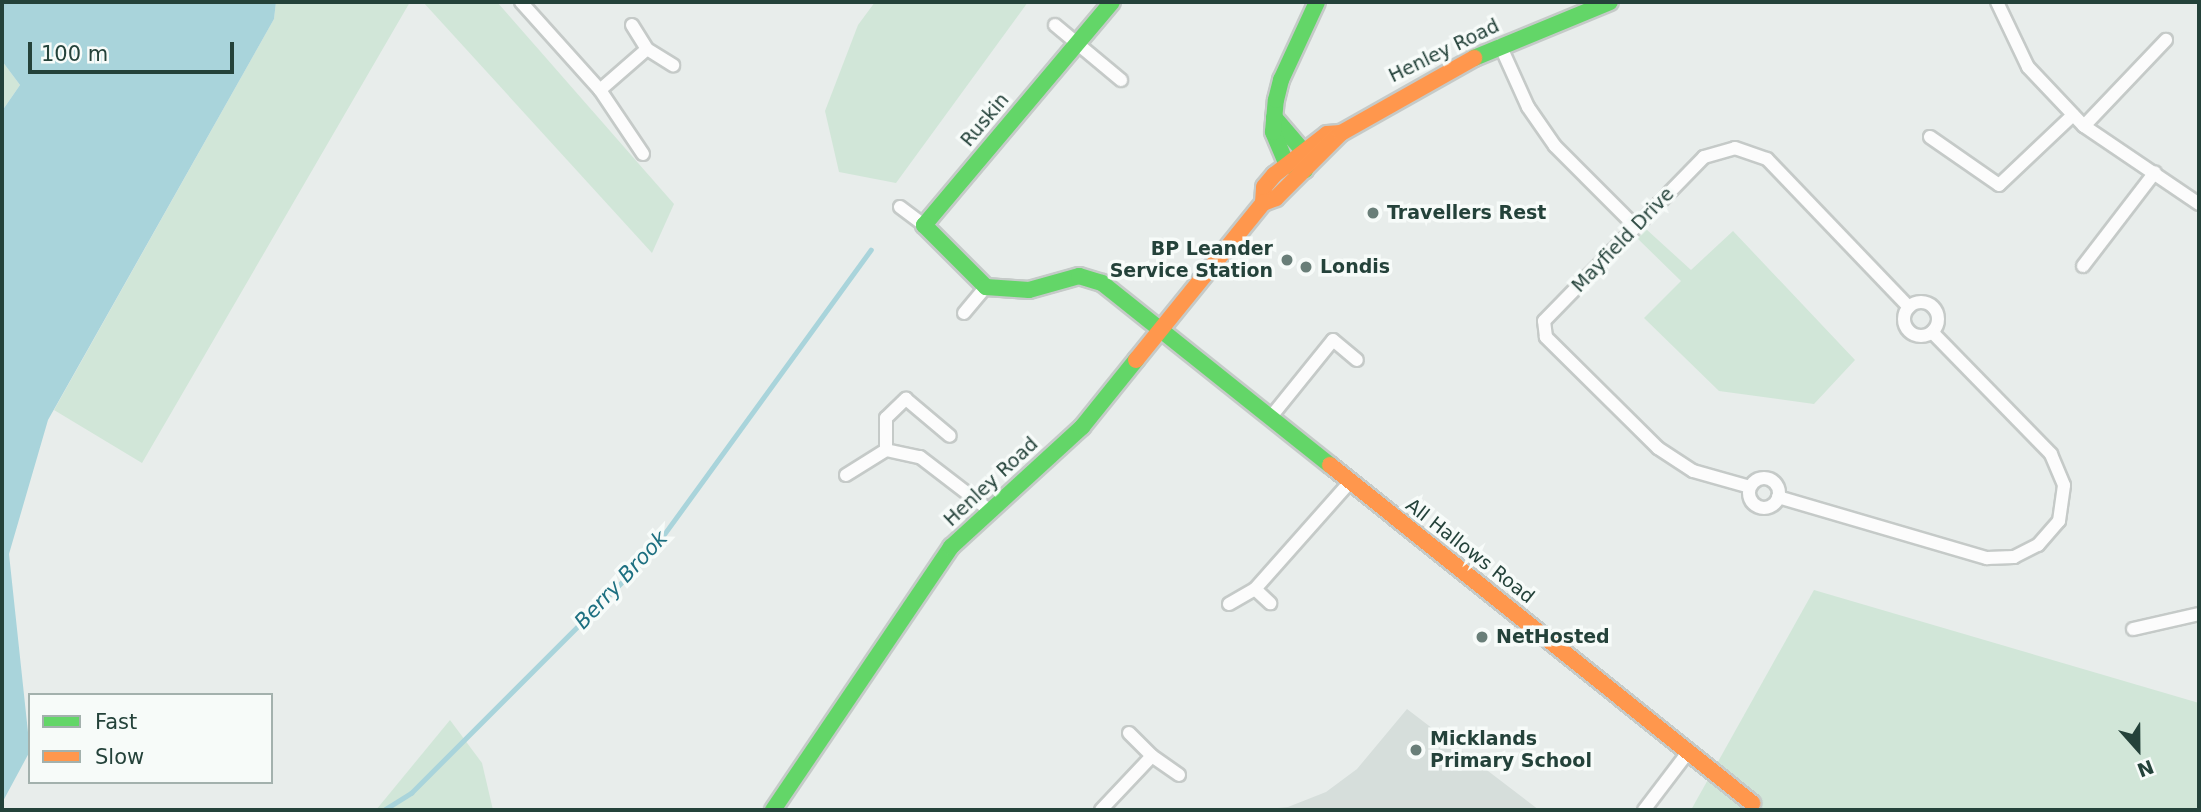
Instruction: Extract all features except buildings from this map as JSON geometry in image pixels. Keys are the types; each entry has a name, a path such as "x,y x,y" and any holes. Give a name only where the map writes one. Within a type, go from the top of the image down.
{"main road":[{"name":"Ruskin","path":"924,225 1112,2"},
{"path":"1274,117 1304,152 1305,170 1287,165 1274,144 1274,117 1293,48 1317,2"},
{"name":"Henley Road","path":"773,810 893,625 951,547 1082,428 1263,203 1305,170 1341,133 1500,46 1610,2"},
{"name":"Henley Road","path":"1263,203 1264,187 1287,165 1327,134 1341,133"},
{"path":"924,225 986,287 1029,290 1079,276 1102,282 1161,332"},
{"name":"All Hallows Road","path":"1161,332 1752,803"}],"street":[{"path":"521,2 600,90 643,154"},
{"path":"1997,2 2028,67 2073,115 2084,126 2199,204"},
{"path":"632,25 648,49 673,65"},
{"path":"1055,25 1121,80"},
{"path":"2084,126 2166,40"},
{"path":"1500,46 1528,107 1555,146 1635,226"},
{"path":"600,90 648,49"},
{"path":"1930,137 1999,185 2073,115"},
{"name":"Mayfield Drive","path":"1735,148 1767,159 1909,307 1908,331 1932,331 2052,454 2064,485 2059,521 2038,545 2014,557 1987,558 1778,497 1767,478 1750,487 1693,471 1657,448 1546,337 1544,321 1635,226 1704,157 1735,148"},
{"path":"2083,266 2155,172"},
{"path":"900,206 924,225"},
{"path":"964,313 986,287"},
{"name":"Mayfield Drive","path":"1909,307 1920,303 1935,310 1932,331"},
{"path":"1270,418 1333,340 1357,360"},
{"path":"886,450 886,418 906,399 950,436"},
{"path":"846,475 886,450 936,463 989,510"},
{"path":"1229,604 1255,589 1349,482"},
{"name":"Mayfield Drive","path":"1750,487 1757,506 1771,506 1778,497"},
{"path":"1255,589 1270,603"},
{"path":"2133,629 2199,614"},
{"path":"1129,733 1179,775"},
{"path":"1644,810 1689,751"},
{"path":"1101,810 1152,755"}],"shaded area":[{"name":"Micklands Primary School","path":"1407,709 1539,810 1256,810 1288,807 1326,792 1357,769"}],"green space":[{"path":"276,2 410,2 142,463 54,410 274,19"},
{"path":"423,2 497,2 674,204 652,253"},
{"path":"875,2 1028,2 896,183 839,172 825,111 858,25"},
{"path":"2,61 20,85 2,111"},
{"path":"1646,229 1691,270 1733,231 1855,360 1814,404 1719,391 1644,318 1681,281 1637,238"},
{"path":"1814,590 2199,703 2199,810 1691,810"},
{"path":"450,720 482,763 493,810 376,810"}],"water":[{"path":"2,2 276,2 274,19 48,420 9,554 28,732 28,755 2,803 2,111 20,85 2,61"}],"waterway":[{"name":"Berry Brook","path":"384,810 411,793 649,555 871,250"}],"traffic: fast":[{"path":"1112,2 924,225 986,287 1029,290 1079,276 1102,283 1330,465"},
{"path":"1274,117 1304,152 1305,170 1287,165 1273,132 1276,100 1281,80 1317,2"},
{"path":"1474,58 1610,2"},
{"path":"773,810 951,547 1082,427 1136,360"}],"traffic: slow":[{"path":"1136,360 1263,203 1276,198 1341,133 1474,58"},
{"path":"1263,203 1264,187 1274,175 1327,134 1341,133"},
{"path":"1330,465 1752,803"}],"place":[{"name":"Travellers Rest","path":"1373,213"},
{"name":"BP Leander Service Station","path":"1287,260"},
{"name":"Londis","path":"1306,267"},
{"name":"NetHosted","path":"1482,637"},
{"name":"Micklands Primary School","path":"1416,750"}]}
